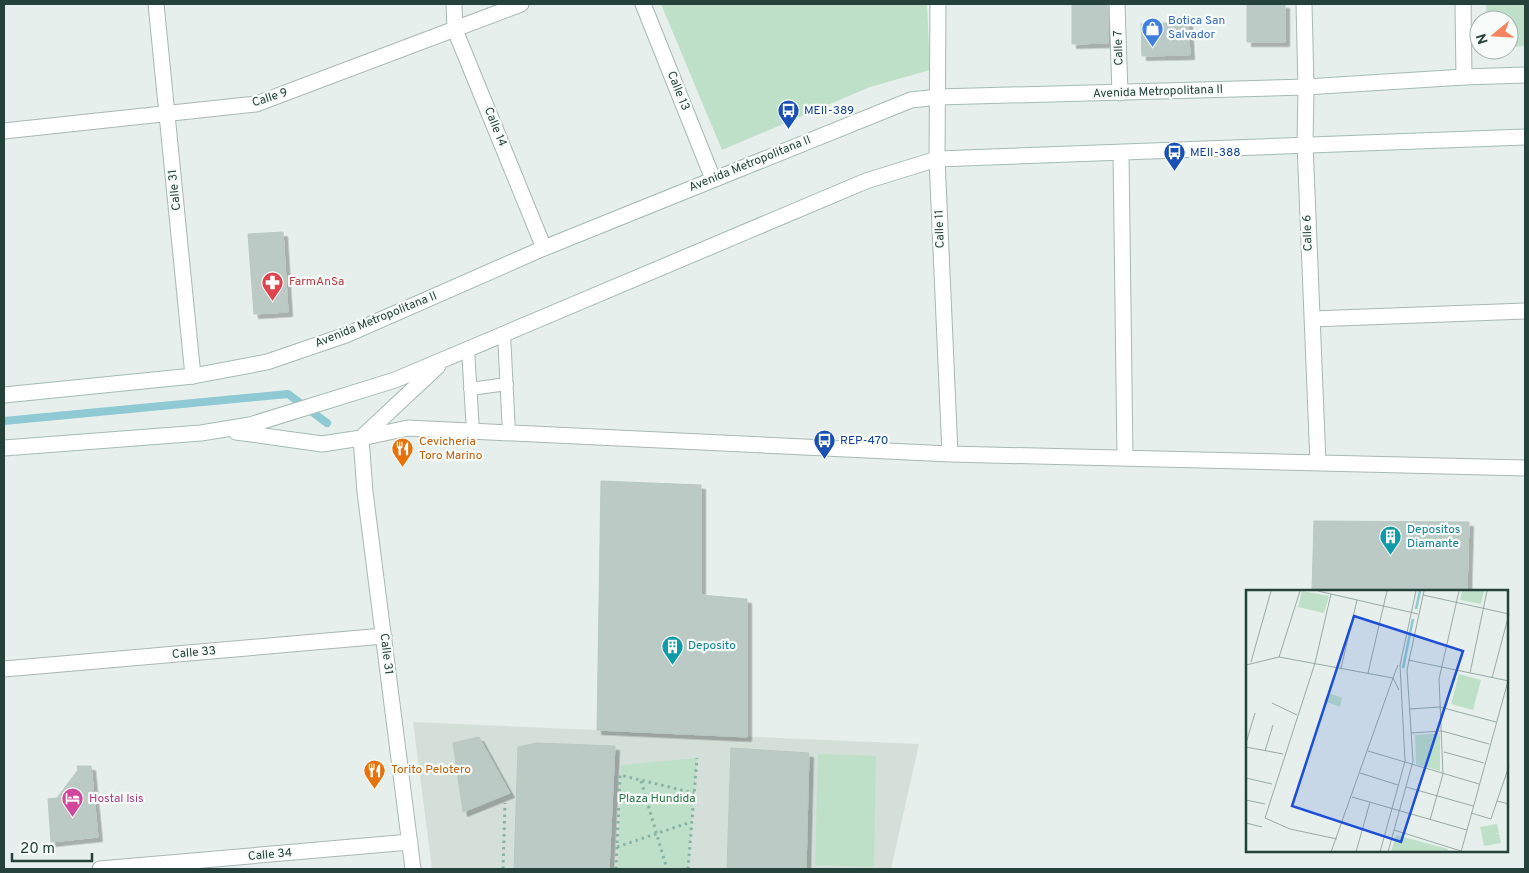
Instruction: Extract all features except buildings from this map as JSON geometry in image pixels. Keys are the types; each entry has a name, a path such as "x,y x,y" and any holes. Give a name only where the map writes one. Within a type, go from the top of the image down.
{"street":[{"name":"Calle 31","path":"156,4 193,376"},
{"name":"Calle 14","path":"454,4 455,30 544,248"},
{"name":"Calle 9","path":"4,131 168,115 256,104 521,4"},
{"name":"Calle 13","path":"643,4 713,179"},
{"name":"Calle 11","path":"938,4 937,159 950,454"},
{"name":"Calle 7","path":"1117,4 1120,93"},
{"name":"Calle 6","path":"1304,4 1305,144 1318,463"},
{"path":"1463,4 1464,77"},
{"name":"Avenida Metropolitana II","path":"4,395 193,376 266,362 346,334 544,248 911,100 938,97 1306,87 1525,75"},
{"path":"4,448 201,433 250,425 284,415 396,380 866,181 937,159 1525,137"},
{"path":"1121,153 1125,458"},
{"path":"1312,319 1525,311"},
{"path":"360,438 447,358"},
{"path":"220,430 322,444 408,428 950,454 1525,468"},
{"name":"Calle 31","path":"360,438 365,492 413,869"},
{"name":"Calle 33","path":"4,669 384,636"},
{"name":"Calle 34","path":"100,869 410,842"}],"lane":[{"path":"504,334 509,433"},
{"path":"468,349 473,431"},
{"path":"470,389 507,384"}],"path":[{"path":"688,869 697,758"},
{"path":"616,869 620,776 694,793"},
{"path":"641,781 667,869"},
{"path":"503,869 505,803"},
{"path":"617,847 691,822"}],"shaded area":[{"path":"413,722 919,744 891,869 432,869"}],"green space":[{"path":"661,4 927,4 930,70 870,87 722,150"},
{"path":"1486,4 1525,4 1525,46 1519,46 1519,10 1486,10"},
{"path":"818,754 876,756 874,867 815,865"},
{"name":"Plaza Hundida","path":"697,758 688,869 618,869 621,765"}],"waterway":[{"path":"4,421 288,394 327,423"}],"place":[{"name":"Botica San Salvador","path":"1152,47"},
{"name":"MEII-389","path":"788,130"},
{"name":"MEII-388","path":"1174,172"},
{"name":"FarmAnSa","path":"273,301"},
{"name":"REP-470","path":"824,460"},
{"name":"Cevicheria Toro Marino","path":"403,468"},
{"name":"Depositos Diamante","path":"1391,556"},
{"name":"Deposito","path":"672,665"},
{"name":"Torito Pelotero","path":"375,789"},
{"name":"Hostal Isis","path":"73,818"}]}
